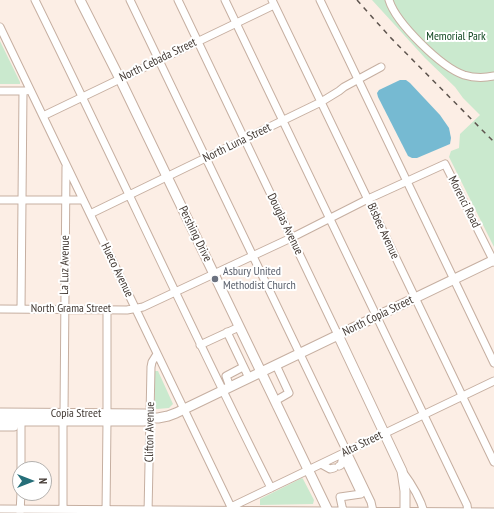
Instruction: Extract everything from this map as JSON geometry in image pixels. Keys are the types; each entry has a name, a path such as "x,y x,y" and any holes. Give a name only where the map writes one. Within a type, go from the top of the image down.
{"main road":[{"name":"Pershing Drive","path":"80,0 120,79 308,470 324,512"},
{"name":"North Copia Street","path":"261,372 494,261"},
{"name":"Douglas Avenue","path":"338,335 402,471 405,491 405,512"},
{"name":"Copia Street","path":"0,413 107,418 145,414 150,418 158,418 184,410 261,372"},
{"name":"Copia Street","path":"0,421 63,417"}],"street":[{"path":"35,0 83,97 200,345 218,381 226,389 271,488"},
{"path":"130,0 300,354 361,494 340,497 342,511"},
{"name":"Douglas Avenue","path":"178,0 338,335"},
{"path":"225,0 467,505 468,512"},
{"path":"320,0 494,363"},
{"path":"389,0 392,8 406,27 447,66 471,77 479,78 494,76"},
{"name":"North Cebada Street","path":"43,116 236,23 273,2"},
{"name":"Bisbee Avenue","path":"273,2 494,462"},
{"name":"Hueco Avenue","path":"0,27 232,510"},
{"name":"North Luna Street","path":"90,214 321,102 344,87 381,67"},
{"path":"0,91 31,91"},
{"path":"21,309 23,91"},
{"name":"North Grama Street","path":"0,309 127,310 144,308 291,238 368,199 445,164"},
{"name":"Morenci Road","path":"445,164 494,261"},
{"name":"La Luz Avenue","path":"63,511 66,165"},
{"path":"0,200 83,200"},
{"path":"106,511 108,309"},
{"path":"200,345 239,326"},
{"path":"227,332 249,378"},
{"name":"Clifton Avenue","path":"148,511 150,367 157,354"},
{"path":"275,402 289,393 276,365"},
{"path":"218,381 243,366"},
{"path":"226,376 226,389"},
{"name":"Alta Street","path":"232,510 271,488 494,381"},
{"path":"0,428 14,427 18,421"},
{"path":"18,421 20,461"},
{"path":"321,464 330,469 341,465 344,454"},
{"path":"344,454 371,502 373,511"},
{"name":"Douglas Avenue","path":"402,471 413,486 424,512"},
{"path":"20,511 21,501"},
{"path":"0,509 20,511 192,512 232,510 276,512 373,511 492,513"}],"green space":[{"name":"Memorial Park","path":"372,0 494,0 494,247 449,157 451,151 459,148 460,134 480,115"},
{"path":"0,41 20,82 20,84 0,84"},
{"path":"155,371 158,371 173,404 169,408 155,408"},
{"path":"302,478 314,500 313,504 260,505 260,499"}],"water":[{"path":"400,80 406,80 410,83 440,115 449,128 451,138 450,144 417,158 408,156 377,93 379,90"}],"railway":[{"path":"357,0 390,37 494,142"}],"place":[{"name":"Asbury United Methodist Church","path":"215,279"}]}
